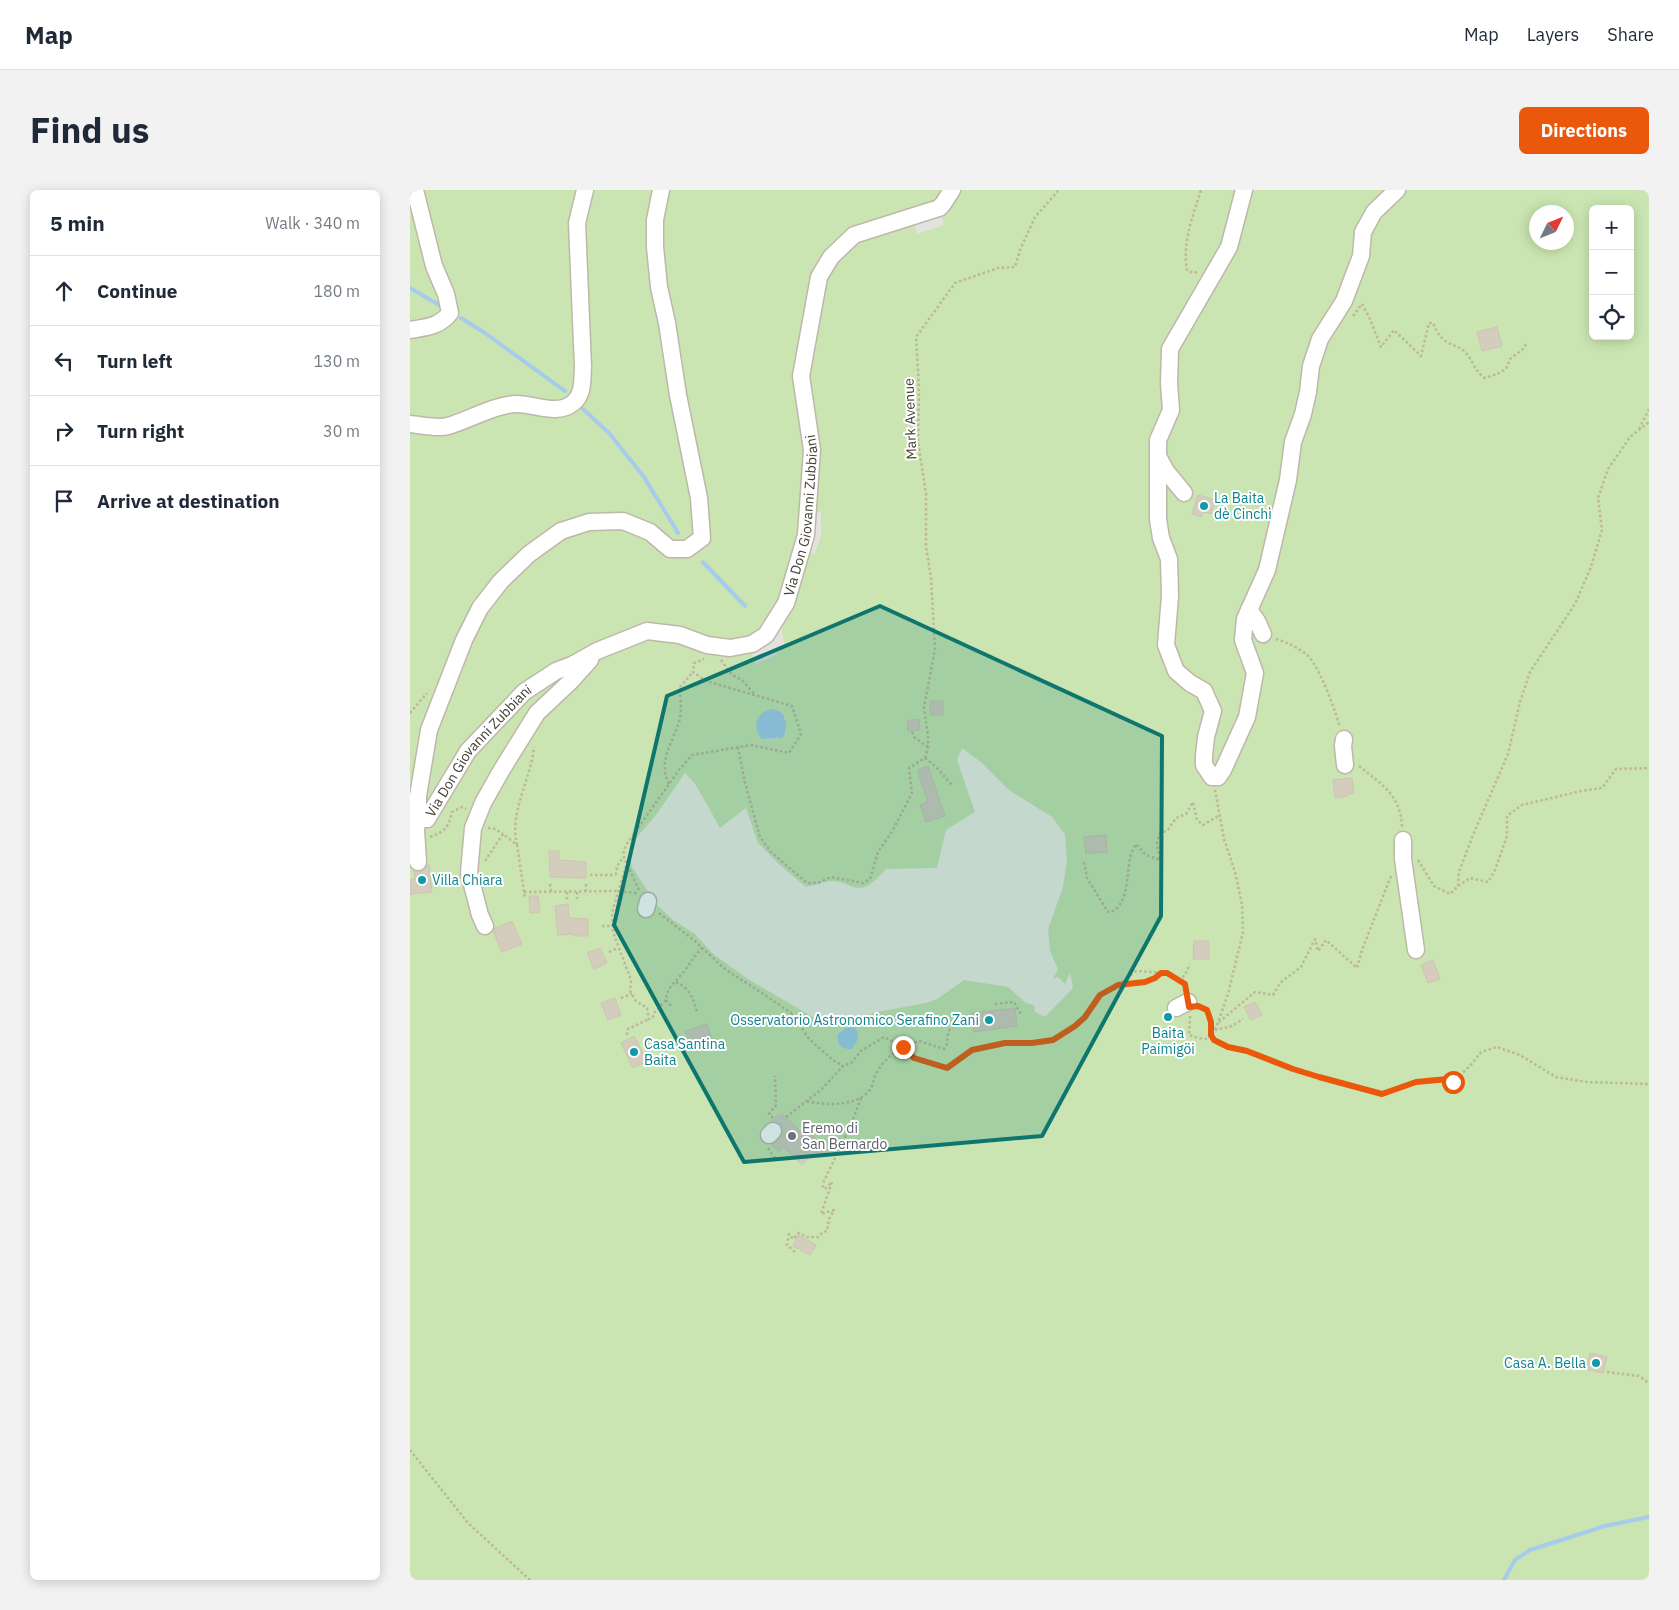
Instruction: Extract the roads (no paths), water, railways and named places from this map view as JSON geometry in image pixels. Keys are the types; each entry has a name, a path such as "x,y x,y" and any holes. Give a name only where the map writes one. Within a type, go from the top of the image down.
{"street":[{"path":"410,330 437,325 450,313 446,294 434,266 415,190"},
{"path":"410,424 446,427 498,408 516,404 555,408 567,407 578,399 582,390 583,367 577,223 585,190"},
{"name":"Via Don Giovanni Zubbiani","path":"661,190 655,220 655,247 659,287 699,498 702,538 687,549 670,549 650,532 623,521 589,522 561,530 529,554 501,581 480,608 464,640 429,730 418,796 418,814 423,819 427,819 468,751 524,692 556,671 572,665 597,651 647,631 680,635 707,644 730,648 752,644 766,635 786,603 806,535 812,450 801,376 819,278 831,257 854,235 938,208 952,190"},
{"path":"1244,190 1230,248 1170,349 1169,383 1171,410 1158,440 1158,519 1161,538 1169,559 1170,596 1166,646 1176,670 1190,683 1204,691 1213,711 1206,737 1204,756 1204,765 1212,778 1218,777 1223,770 1247,717 1254,672 1243,640 1245,619 1267,570 1288,480 1293,442 1303,414 1308,392 1311,366 1320,339 1344,301 1361,256 1363,232 1374,212 1397,190"},
{"path":"1158,456 1166,471 1184,492"},
{"path":"1249,610 1263,634"},
{"path":"485,926 480,915 469,873 473,828 483,804 501,771 537,712 571,681 597,651"},
{"path":"1344,738 1345,765"},
{"path":"418,814 416,840 418,862"},
{"path":"1403,840 1403,859 1416,950"}],"water":[{"path":"771,709 780,712 785,719 786,728 783,738 762,739 757,731 758,718 761,714"},
{"path":"853,1026 857,1030 858,1039 852,1049 845,1048 839,1043 838,1034 846,1028"}],"waterway":[{"path":"410,288 441,306"},
{"path":"461,318 485,333 565,391"},
{"path":"583,409 609,433 644,477 678,533"},
{"path":"703,562 745,606"},
{"path":"1504,1580 1515,1560 1530,1550 1605,1526 1649,1517"}],"tunnel":[{"path":"773,1131 786,1117"}],"place":[{"name":"La Baita dè Cinchì","path":"1204,506"},
{"name":"Villa Chiara","path":"422,880"},
{"name":"Baita Paimigöi","path":"1168,1017"},
{"name":"Osservatorio Astronomico Serafino Zani","path":"989,1020"},
{"name":"Casa Santina Baita","path":"634,1052"},
{"name":"Eremo di San Bernardo","path":"792,1136"},
{"name":"Casa A. Bella","path":"1596,1363"}]}
